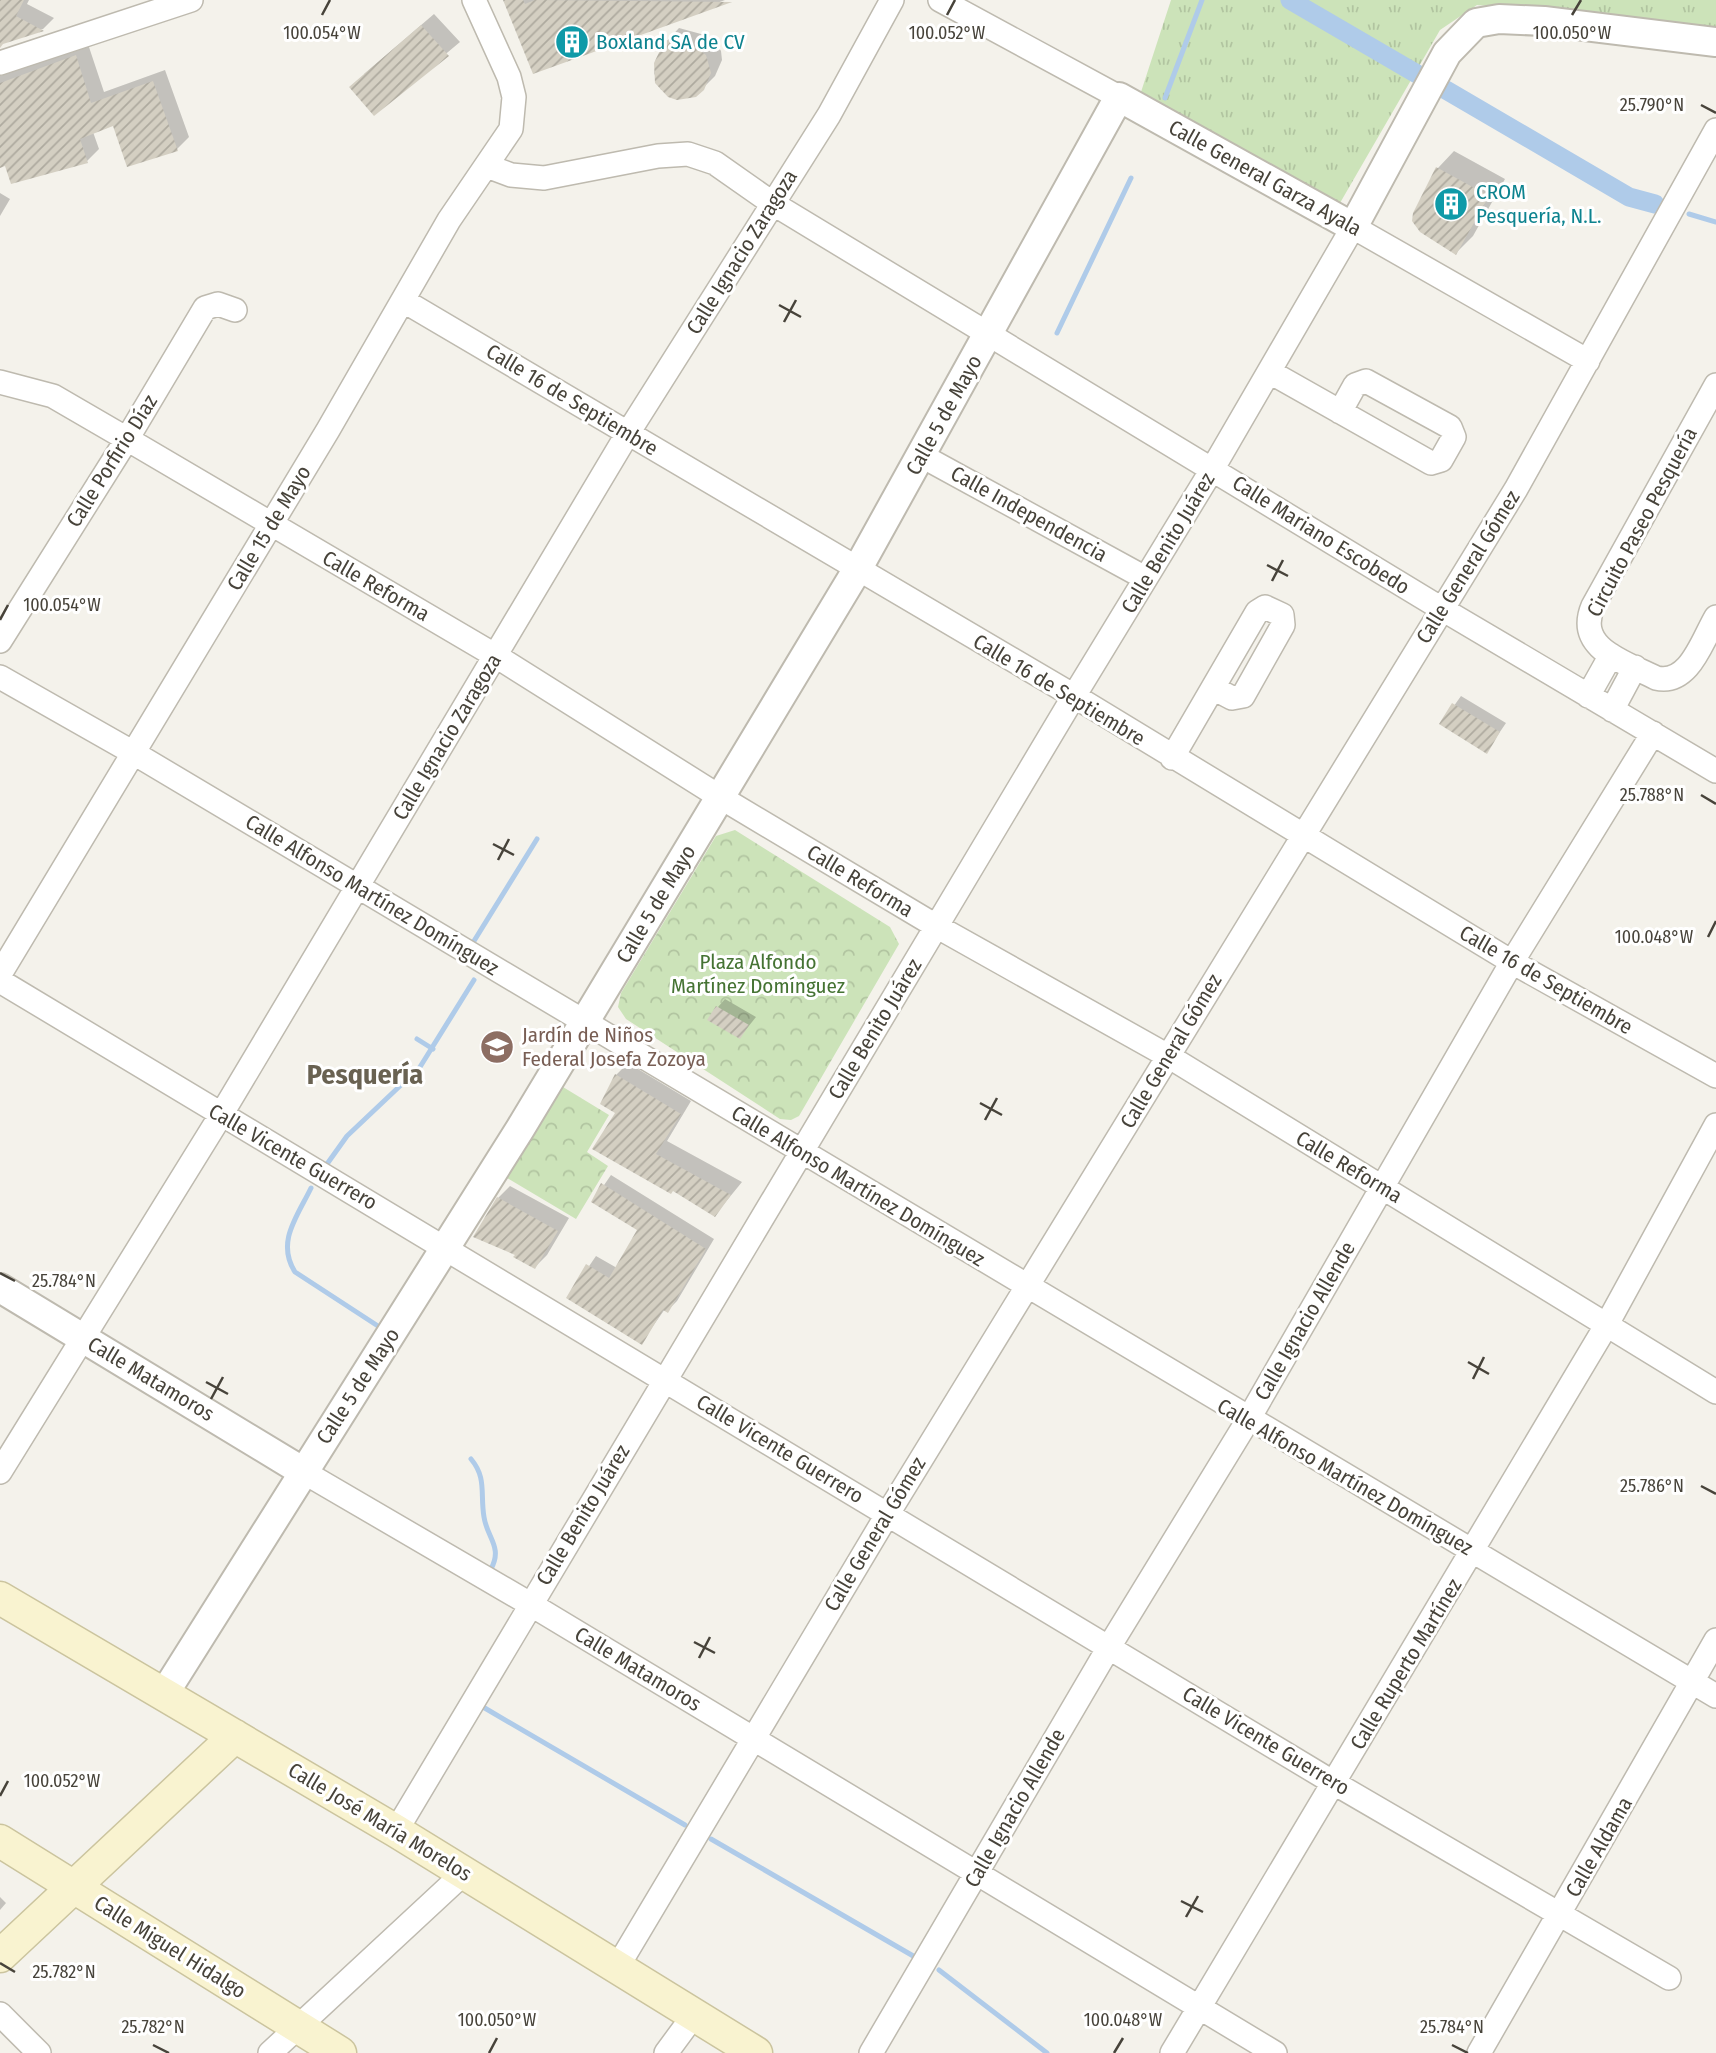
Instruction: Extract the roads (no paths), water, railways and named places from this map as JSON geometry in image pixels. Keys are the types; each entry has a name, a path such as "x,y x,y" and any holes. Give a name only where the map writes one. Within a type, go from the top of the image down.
{"main road":[{"name":"Calle José María Morelos","path":"0,1598 396,1831 756,2053"},
{"path":"0,1956 235,1736"},
{"name":"Calle Miguel Hidalgo","path":"0,1841 340,2053"}],"street":[{"path":"0,63 191,0"},
{"name":"Calle 15 de Mayo","path":"0,974 132,752 272,525 449,220 511,129 514,97 509,77 474,0"},
{"name":"Calle Ignacio Zaragoza","path":"0,1472 221,1115 628,433 829,115 892,0"},
{"name":"Calle General Garza Ayala","path":"940,0 1353,227 1588,361"},
{"path":"1353,227 1447,53 1476,23 1499,19 1544,21 1716,42"},
{"name":"Calle 5 de Mayo","path":"164,1694 302,1471 447,1247 857,570 1119,97"},
{"name":"Calle General Gómez","path":"618,1966 887,1515 1516,489 1661,223 1716,130"},
{"name":"Calle Mariano Escobedo","path":"487,166 511,175 544,178 677,153 715,163 772,203 1442,609 1716,771"},
{"name":"Calle Benito Juárez","path":"396,1831 936,926 1213,468 1353,227"},
{"name":"Calle 16 de Septiembre","path":"404,301 1074,696 1172,758 1512,962 1716,1076"},
{"name":"Calle Porfirio Díaz","path":"0,641 127,439 205,308 218,304 235,310"},
{"path":"1270,372 1340,412 1431,463 1441,460 1454,437 1450,427 1366,381 1355,385 1340,412"},
{"name":"Calle Reforma","path":"0,382 53,396 496,656 720,797 936,926 1168,1056 1716,1392"},
{"name":"Circuito Paseo Pesquería","path":"1716,385 1589,616 1587,627 1594,643 1611,655 1656,678 1674,680 1687,668 1716,617"},
{"name":"Calle Independencia","path":"922,456 1136,573"},
{"path":"1588,696 1611,655"},
{"path":"1612,710 1635,667"},
{"name":"Calle Alfonso Martínez Domínguez","path":"0,677 132,752 1248,1420 1716,1696"},
{"path":"1172,758 1213,688"},
{"name":"Calle Ignacio Allende","path":"871,2053 1109,1647 1248,1420 1512,962 1653,733"},
{"name":"Calle Vicente Guerrero","path":"0,981 221,1115 447,1247 1334,1783 1669,1978"},
{"name":"Calle Ruperto Martínez","path":"1172,2053 1606,1326 1716,1125"},
{"name":"Calle Matamoros","path":"0,1288 1275,2053"},
{"name":"Calle Aldama","path":"1479,2053 1716,1640"},
{"path":"270,2053 464,1873"},
{"path":"0,2014 38,2053"},
{"path":"666,2053 694,2015"}],"waterway":[{"path":"1165,98 1202,0"},
{"path":"1290,0 1417,74"},
{"path":"1446,90 1629,197 1655,204"},
{"path":"1057,333 1131,178"},
{"path":"1689,214 1716,222"},
{"path":"474,941 537,839"},
{"path":"327,1164 347,1136 420,1067 474,980"},
{"path":"417,1039 433,1049"},
{"path":"311,1188 288,1240 290,1261 295,1272 381,1328"},
{"path":"471,1459 481,1480 484,1517 495,1548 491,1569"},
{"path":"483,1707 685,1825"},
{"path":"711,1839 915,1957"},
{"path":"939,1970 1047,2053"}],"place":[{"name":"Boxland SA de CV","path":"572,42"},
{"name":"CROM Pesquería, N.L.","path":"1451,204"},
{"name":"Jardín de Niños Federal Josefa Zozoya","path":"497,1047"}],"district":[{"name":"Pesquería","path":"365,1074"}],"park label":[{"name":"Plaza Alfondo Martínez Domínguez","path":"758,974"}]}
